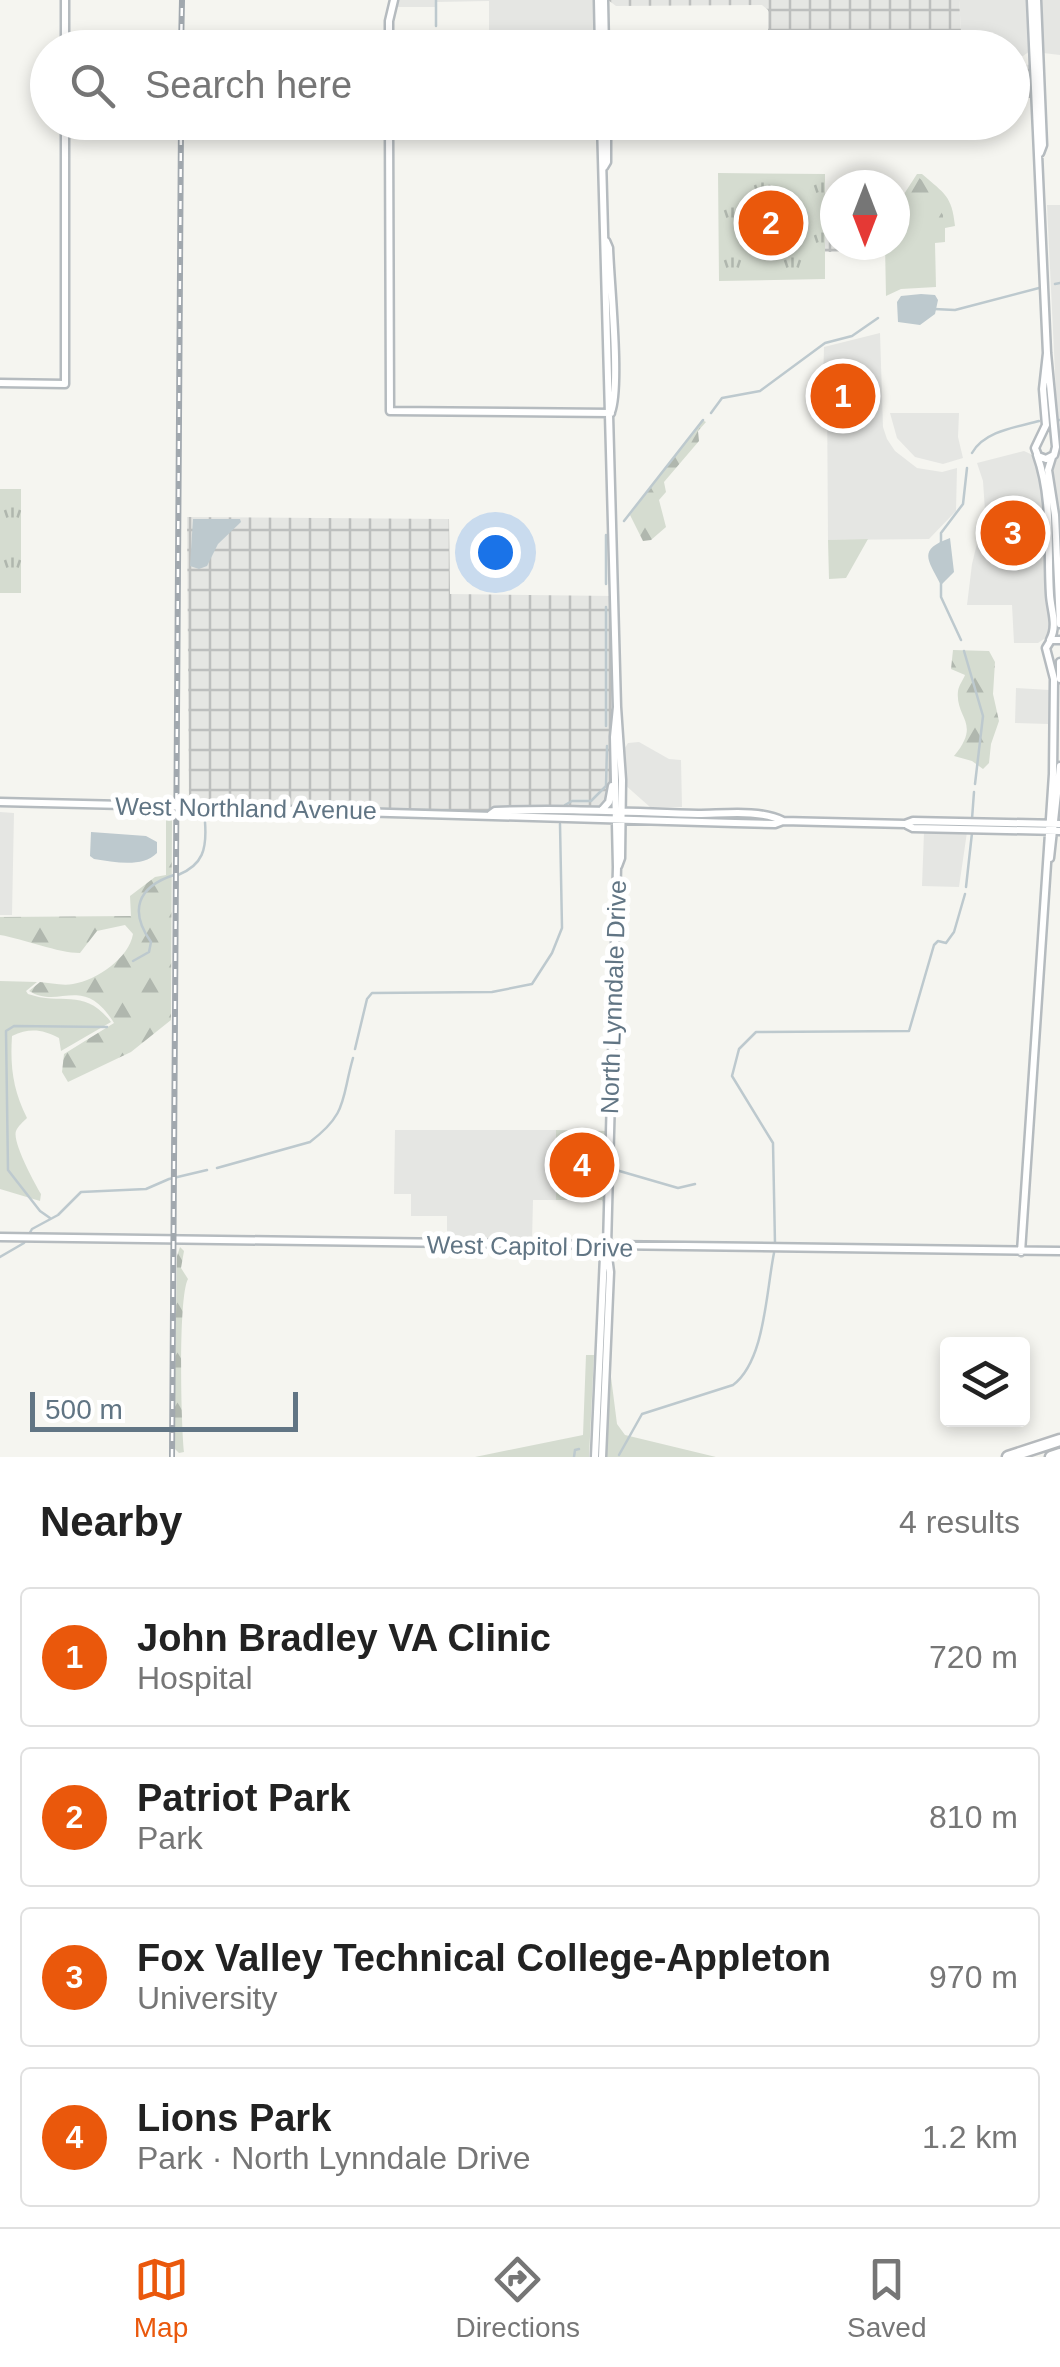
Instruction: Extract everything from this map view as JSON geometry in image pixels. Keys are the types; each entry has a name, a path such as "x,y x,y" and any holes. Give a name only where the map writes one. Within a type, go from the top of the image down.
{"highway":[{"path":"1008,1457 1060,1440"},
{"path":"1051,1457 1060,1454"}],"main road":[{"path":"65,30 66,0"},
{"path":"390,30 394,0"},
{"path":"601,0 602,30"},
{"path":"1034,0 1043,145 1040,155 1047,353 1056,449 1048,472 1054,499 1060,624"},
{"path":"0,383 65,384 65,140"},
{"path":"389,140 390,410 611,413"},
{"name":"North Lynndale Drive","path":"598,1457 622,795 602,248 604,140"},
{"path":"1047,353 1043,399 1046,426 1035,446 1048,508 1050,596 1055,627 1046,648 1054,679 1054,828 1047,843 1048,864"},
{"path":"1039,439 1047,437 1054,441"},
{"path":"1037,454 1044,458 1052,456"},
{"path":"1050,641 1060,640"},
{"path":"1048,655 1060,660 1060,679"},
{"name":"North Lynndale Drive","path":"617,707 615,771 619,816"},
{"path":"1021,1252 1048,864 1060,766"},
{"path":"600,811 609,802 615,771"},
{"path":"622,795 628,805 642,812"},
{"path":"1058,800 1060,814"},
{"name":"West Northland Avenue","path":"0,802 572,819 642,812 756,816 783,821 927,821 1054,828"},
{"name":"West Northland Avenue","path":"491,814 513,810 600,811 645,821 783,821"},
{"path":"572,819 604,824 618,842 630,826 645,821"},
{"name":"West Northland Avenue","path":"906,824 912,828 1054,828"},
{"path":"1034,830 1047,843"},
{"name":"West Capitol Drive","path":"0,1237 1060,1251"}],"shaded area":[{"path":"398,0 596,0 596,30 489,30 489,1 396,7"},
{"path":"608,0 959,0 961,30 768,30 768,10 762,5 616,6"},
{"path":"959,0 1028,0 1029,30 961,30"},
{"path":"1038,0 1060,0 1060,55 1040,50"},
{"path":"1047,205 1060,205 1060,606 1058,515 1050,471 1059,456"},
{"path":"935,295 935,314 920,325 898,322 897,302 901,296"},
{"path":"880,333 883,427 887,439 895,451 917,468 942,472 957,468 956,511 929,539 828,540 824,347"},
{"path":"890,413 959,413 958,437 963,458 943,464 915,457 897,438"},
{"path":"1024,451 1035,456 1044,491 1052,626 1050,635 1038,643 1014,643 1012,605 967,605 985,511 977,463"},
{"path":"187,517 449,519 450,594 615,596 617,707 608,804 598,811 566,819 189,807"},
{"path":"193,519 241,522 218,544 207,566 199,569 190,566"},
{"path":"950,538 954,572 941,585 928,556 933,547"},
{"path":"1016,688 1050,690 1048,724 1015,723"},
{"path":"639,742 669,759 681,760 682,807 650,807 624,784 623,751 628,743"},
{"path":"0,812 14,813 12,915 0,915"},
{"path":"91,832 146,836 157,842 157,853 136,862 94,859 90,856"},
{"path":"924,832 967,832 959,887 922,886"},
{"path":"395,1130 556,1130 556,1200 533,1200 532,1241 447,1239 447,1216 411,1216 411,1194 394,1194"}],"green space":[{"path":"718,173 820,174 820,260 825,260 825,279 719,281"},
{"path":"917,174 922,174 936,186 952,208 955,226 945,228 945,242 935,243 936,287 901,289 886,296 885,260 910,260 910,185"},
{"path":"917,176 932,189 928,194 943,215 943,222 922,230 922,224 910,211 910,186"},
{"path":"702,420 706,422 698,431 699,441 664,482 666,492 659,500 666,527 651,540 643,541 630,515"},
{"path":"0,489 21,489 21,593 0,593"},
{"path":"868,539 846,578 829,579 828,540"},
{"path":"953,650 989,651 995,662 993,694 999,721 989,763 983,769 954,756 967,728 958,700 965,675 951,669"},
{"path":"166,815 172,815 171,1020 131,1052 68,1082 62,1072 64,1054 114,1023 103,1008 82,996 40,996 29,991 40,982 73,984 101,973 119,959 133,934 125,925 97,931 80,953 71,952 0,935 0,917 131,916 130,896 155,877 166,875"},
{"path":"0,981 37,982 26,991 28,994 82,1001 101,1011 111,1022 61,1051 59,1038 47,1033 30,1031 12,1036 14,1078 27,1118 17,1129 17,1144 41,1194 40,1201 0,1189"},
{"path":"556,1130 610,1131 607,1210 602,1200 556,1200"},
{"path":"180,1247 184,1251 181,1268 188,1279 182,1335 184,1452 179,1453 174,1448 174,1433"},
{"path":"586,1355 594,1355 589,1457 475,1457 583,1435"},
{"path":"606,1377 611,1377 617,1424 625,1435 716,1457 604,1457"}],"waterway":[{"path":"436,0 436,26"},
{"path":"1055,284 1060,283"},
{"path":"934,309 955,310 1039,288"},
{"path":"711,413 722,398 760,391 825,343 852,336 878,318"},
{"path":"624,521 703,420"},
{"path":"972,453 993,435 1039,421"},
{"path":"941,543 941,533 963,504 967,468"},
{"path":"606,535 606,584"},
{"path":"941,581 941,597 961,640"},
{"path":"606,607 606,726"},
{"path":"964,651 983,716 975,784"},
{"path":"565,805 591,801 606,786 607,746"},
{"path":"972,819 974,792"},
{"path":"178,875 202,855 205,822"},
{"path":"355,1049 367,999 372,993 492,992 532,984 562,928 560,824"},
{"path":"966,887 972,833"},
{"path":"133,961 149,952 151,942 140,920 140,901 152,886 174,875"},
{"path":"775,1244 773,1143 732,1076 739,1049 756,1032 909,1031 934,945 938,941 946,943 954,932 965,894"},
{"path":"50,1218 8,1170 6,1031 14,1026 107,1027"},
{"path":"217,1168 310,1142 337,1114 353,1058"},
{"path":"0,1257 24,1243 32,1229 58,1215 81,1192 146,1189 207,1170"},
{"path":"616,1170 678,1188 695,1184"},
{"path":"619,1455 642,1414 733,1385 744,1374 758,1343 774,1253"},
{"path":"574,1457 579,1449"}],"railway":[{"path":"181,30 182,0"},
{"path":"172,1457 181,140"}],"place":[{"name":"Patriot Park","path":"771,223"},
{"name":"John Bradley VA Clinic","path":"843,396"},
{"name":"Fox Valley Technical College-Appleton","path":"1013,533"},
{"name":"Lions Park","path":"582,1165"}]}
